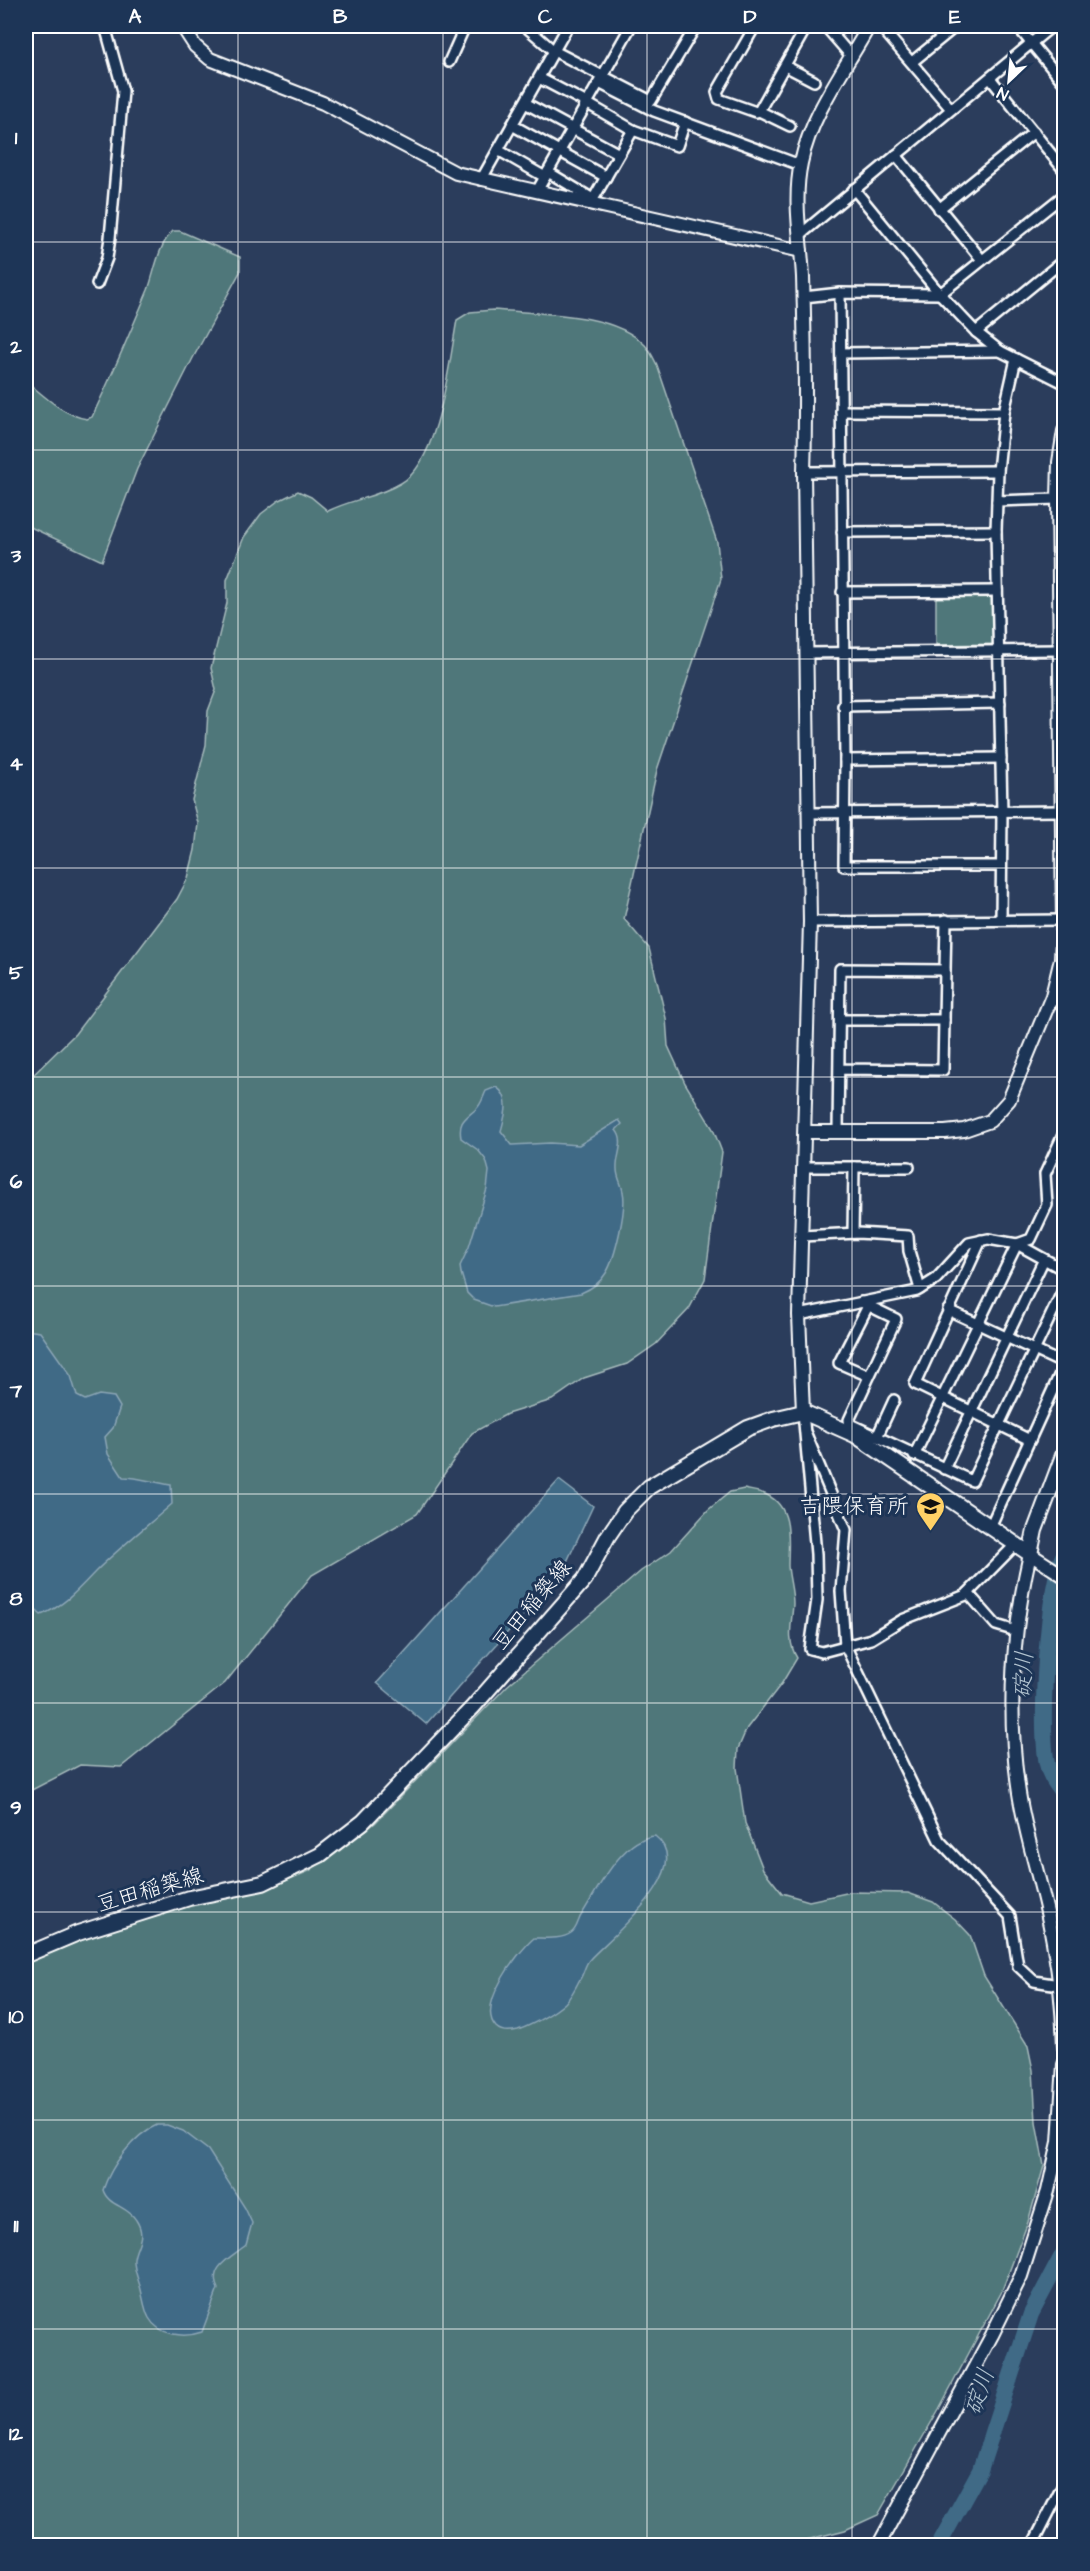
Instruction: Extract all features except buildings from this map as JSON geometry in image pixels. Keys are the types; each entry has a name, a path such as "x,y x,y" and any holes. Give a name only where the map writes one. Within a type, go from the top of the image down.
{"main road":[{"path":"803,1412 848,1427 1030,1554 1035,1530 1065,1453"},
{"name":"豆田稲築線","path":"26,1955 78,1933 189,1898 263,1883 320,1855 363,1822 473,1707 585,1579 608,1536 626,1511 649,1487 748,1428 803,1412"}],"street":[{"path":"97,284 110,238 123,91 105,26"},
{"path":"182,26 195,46 210,59 322,103 439,166 481,180 592,201 801,251"},
{"path":"449,62 465,26"},
{"path":"525,26 554,51 654,111 800,165"},
{"path":"481,180 568,26"},
{"path":"537,191 631,26"},
{"path":"601,80 651,101 696,26"},
{"path":"755,26 717,92 719,99 756,112 759,111 790,126"},
{"path":"759,111 807,26"},
{"path":"825,26 852,57"},
{"path":"869,26 819,116 800,165 797,190 804,297 806,407 804,472 810,922 799,1315 803,1412 816,1554 817,1600 810,1649 822,1652 871,1639 902,1620 968,1593 1016,1544"},
{"path":"880,26 951,109"},
{"path":"912,62 953,26"},
{"path":"1017,26 1065,83"},
{"path":"800,235 1052,26"},
{"path":"785,66 814,81"},
{"path":"539,78 633,130 677,146 685,122"},
{"path":"990,78 1065,170"},
{"path":"525,103 619,154"},
{"path":"512,125 606,177"},
{"path":"592,201 633,130"},
{"path":"939,209 1034,132"},
{"path":"498,150 592,201"},
{"path":"896,155 982,260"},
{"path":"854,189 940,294 976,333 1000,351 1065,383"},
{"path":"804,297 840,293 940,294 1065,195"},
{"path":"976,333 1065,260"},
{"path":"840,293 844,866 1001,866"},
{"path":"841,353 1000,351"},
{"path":"1001,920 1002,812 996,531 998,471 1004,412 1016,359"},
{"path":"841,411 1004,412"},
{"path":"805,1131 945,1132 964,1130 990,1121 1009,1100 1052,996 1061,959 1063,937 1064,791 1058,500 1059,462 1065,431"},
{"path":"804,472 998,471"},
{"path":"997,501 1058,500"},
{"path":"842,532 996,531"},
{"path":"842,592 997,591"},
{"path":"807,654 1061,650"},
{"path":"843,705 1000,703"},
{"path":"845,760 1001,758"},
{"path":"808,813 1063,811"},
{"path":"839,1069 943,1070 946,920"},
{"path":"810,922 1063,920"},
{"path":"838,1132 840,969 945,970"},
{"path":"1052,996 1065,1007"},
{"path":"840,1020 944,1020"},
{"path":"914,1456 1017,1244 1031,1239 1045,1212 1045,1174 1060,1154 1065,1132"},
{"path":"804,1167 909,1167"},
{"path":"853,1233 854,1167"},
{"path":"801,1236 853,1233 908,1236 909,1251 920,1290"},
{"path":"981,1240 915,1384 1030,1440"},
{"path":"799,1315 864,1304 920,1290 936,1279 969,1243 981,1240 1017,1244 1065,1270"},
{"path":"944,1469 1044,1259"},
{"path":"864,1304 896,1319 849,1420 848,1427 876,1437 972,1481 1065,1288"},
{"path":"864,1304 839,1363 869,1376"},
{"path":"948,1310 1065,1365 990,1527"},
{"path":"876,1437 894,1400"},
{"path":"806,1434 846,1530 841,1591 845,1645 939,1840 1010,1916 1013,1926 1014,1953 1018,1966 1034,1981 1059,1985"},
{"path":"1064,1576 1030,1554 1016,1631 1013,1702 1014,1752 1020,1795 1054,1947 1065,2047"},
{"path":"968,1593 996,1625 1016,1631"},
{"path":"878,2546 992,2336 1021,2276 1048,2191 1059,2142 1065,2064"},
{"path":"1032,2546 1065,2483"}],"green space":[{"path":"173,231 180,231 240,257 240,272 193,358 137,469 102,561 26,525 26,381 62,409 78,417 87,419 92,417 148,290 160,251"},
{"path":"493,310 573,316 594,320 631,334 645,345 657,365 717,542 721,579 657,770 624,919 649,948 666,1018 668,1046 685,1083 713,1129 722,1152 705,1279 689,1309 656,1344 627,1364 584,1378 552,1400 507,1414 472,1433 417,1514 312,1575 225,1683 121,1767 80,1765 26,1793 26,1082 75,1034 177,899 188,878 195,850 198,823 192,800 206,745 208,711 216,690 211,668 227,603 227,580 244,537 261,514 278,501 298,491 311,497 328,511 401,483 414,471 425,454 434,433 441,409 457,320 470,312"},
{"path":"993,594 994,644 936,645 936,595"},
{"path":"744,1489 767,1495 776,1501 786,1517 788,1566 793,1599 790,1631 797,1658 782,1683 747,1728 738,1749 737,1768 745,1823 763,1869 782,1893 809,1901 851,1892 908,1893 933,1902 955,1919 970,1935 984,1976 1028,2046 1033,2070 1036,2122 1044,2166 1028,2222 1001,2293 939,2409 878,2515 845,2530 783,2546 26,2545 26,1960 85,1935 194,1900 247,1892 280,1883 309,1871 375,1823 507,1686 641,1571 671,1551 708,1510 730,1492"}],"water":[{"path":"496,1087 506,1101 501,1131 512,1145 550,1143 579,1145 619,1120 622,1124 616,1130 620,1139 617,1172 624,1200 619,1233 606,1273 588,1290 494,1307 474,1300 467,1293 460,1266 469,1247 487,1189 489,1171 486,1160 478,1150 461,1138 461,1128 463,1121 479,1105 486,1091"},
{"path":"26,1330 40,1332 71,1376 77,1396 85,1400 99,1395 114,1397 120,1407 113,1428 105,1437 108,1454 123,1477 171,1485 172,1504 113,1554 70,1597 41,1615 26,1601"},
{"path":"559,1480 593,1506 563,1570 426,1724 377,1683"},
{"path":"655,1836 665,1850 666,1866 659,1884 631,1919 588,1961 567,2001 549,2015 524,2028 509,2032 498,2029 491,2018 491,2006 501,1980 518,1955 534,1938 558,1938 573,1931 612,1866 632,1846 643,1839"},
{"path":"157,2125 167,2125 183,2131 208,2150 252,2223 246,2245 228,2258 218,2269 215,2281 218,2289 202,2332 195,2334 180,2335 166,2332 159,2329 149,2318 134,2266 141,2231 132,2215 109,2199 103,2190 111,2171 124,2152 140,2136"}],"waterway":[{"name":"碇川","path":"1064,1554 1053,1595 1044,1690 1045,1745 1048,1768 1064,1796"},
{"name":"碇川","path":"938,2546 980,2470 1031,2314 1064,2252"}],"place":[{"name":"吉隈保育所","path":"930,1532"}]}
